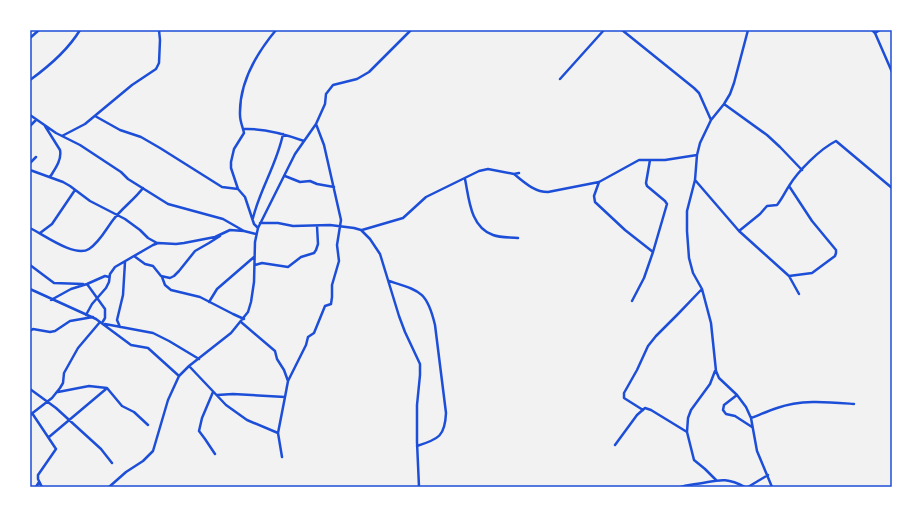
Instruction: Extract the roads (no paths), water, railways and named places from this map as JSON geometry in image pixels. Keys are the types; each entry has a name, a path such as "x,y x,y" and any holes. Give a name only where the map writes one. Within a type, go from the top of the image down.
{"street":[{"path":"30,38 39,30"},
{"path":"30,80 74,40 80,30"},
{"path":"61,136 85,124 132,85 158,68 160,40 159,30"},
{"path":"258,228 254,224 245,197 238,189 231,168 231,162 235,147 243,136 243,129 240,121 240,107 244,85 249,71 260,52 276,30"},
{"path":"109,487 153,452 168,400 179,376 189,366 221,342 244,319 251,302 254,282 256,234 258,228 295,154 316,124 325,104 326,94 332,87 357,79 369,72 411,30"},
{"path":"560,79 604,30"},
{"path":"622,30 694,88 711,120"},
{"path":"748,30 734,83 724,104 711,120 700,144 697,155 695,180 688,211 686,231 689,258 693,273 702,289 711,323 716,371 719,378 737,395 746,407 751,418 758,451 772,487"},
{"path":"872,30 876,33 892,72"},
{"path":"876,33 880,30"},
{"path":"724,104 767,135 780,146 802,170"},
{"path":"30,115 61,136 80,145 121,172 128,179 168,204 223,219 244,231"},
{"path":"94,116 120,130 141,138 160,148 222,187 238,189"},
{"path":"30,126 36,120"},
{"path":"282,457 278,433 288,381 306,345 308,337 314,333 325,306 331,304 332,285 339,262 337,244 340,226 339,211 324,145 316,124"},
{"path":"44,125 61,154 58,165 50,177"},
{"path":"243,129 259,129 283,134 304,141"},
{"path":"252,218 265,182 279,153 283,134"},
{"path":"739,231 760,214 767,206 777,205 789,186 813,158 836,141 892,188"},
{"path":"514,174 533,188 543,192 599,182 636,161 666,160 697,155"},
{"path":"30,163 36,157"},
{"path":"632,301 644,278 667,204 646,184 650,160"},
{"path":"260,223 278,223 293,226 340,226 361,230 403,218 426,197 479,171 488,169 514,174 519,173"},
{"path":"30,170 62,182 90,201 117,215 137,228 148,238 158,243 184,243 222,234"},
{"path":"285,176 300,182 310,181 317,184 334,187"},
{"path":"465,179 474,218 482,229 493,235 518,238"},
{"path":"695,180 739,231 789,276 799,294"},
{"path":"599,182 594,196 595,202 625,230 653,252"},
{"path":"789,186 812,221 836,250 835,256 812,273 789,276"},
{"path":"30,228 68,249 83,251 88,250 94,245 117,215 143,188"},
{"path":"40,233 52,224 75,190"},
{"path":"255,265 262,263 288,267 301,257 314,253 318,247 318,226"},
{"path":"161,276 167,278 174,276 192,253 230,230 256,234"},
{"path":"361,230 370,239 380,254 405,332 420,364 417,405 419,487"},
{"path":"86,314 96,298 106,288 109,282 110,274 116,267 158,243"},
{"path":"134,256 145,264 153,266 161,276 165,285 171,290 193,295 244,319"},
{"path":"209,302 217,289 255,257"},
{"path":"120,327 117,320 123,295 125,262"},
{"path":"30,265 56,284 86,284"},
{"path":"51,300 71,289 105,276 109,277"},
{"path":"388,281 416,290 421,294 432,312 435,325 446,412 445,425 443,431 436,438 417,446"},
{"path":"42,487 38,476 56,449 31,414 57,392 62,385 64,373 78,348 105,318 105,309 86,284"},
{"path":"687,432 651,410 643,410 626,400 624,398 624,393 652,341 702,289"},
{"path":"30,290 94,318 131,345 148,348 179,376"},
{"path":"30,331 33,329 50,332 55,331 70,321 94,318"},
{"path":"241,322 275,351 277,359 284,370 288,381"},
{"path":"102,323 142,330 161,336 199,359"},
{"path":"189,366 226,405 247,420 278,433"},
{"path":"716,371 710,384 691,410 688,418 687,432 694,460 706,469 716,480"},
{"path":"57,392 89,386 107,388 122,406 134,412 148,425"},
{"path":"48,437 107,388"},
{"path":"30,389 48,401 101,449 112,463"},
{"path":"215,393 285,397"},
{"path":"215,393 202,418 199,431 215,454"},
{"path":"737,395 724,405 723,410 726,414 735,416 753,427"},
{"path":"751,418 778,407 790,405 830,402 854,404"},
{"path":"615,445 643,410"},
{"path":"681,487 716,480 726,480 734,481 746,487 768,475"},
{"path":"36,487 39,481"}]}
